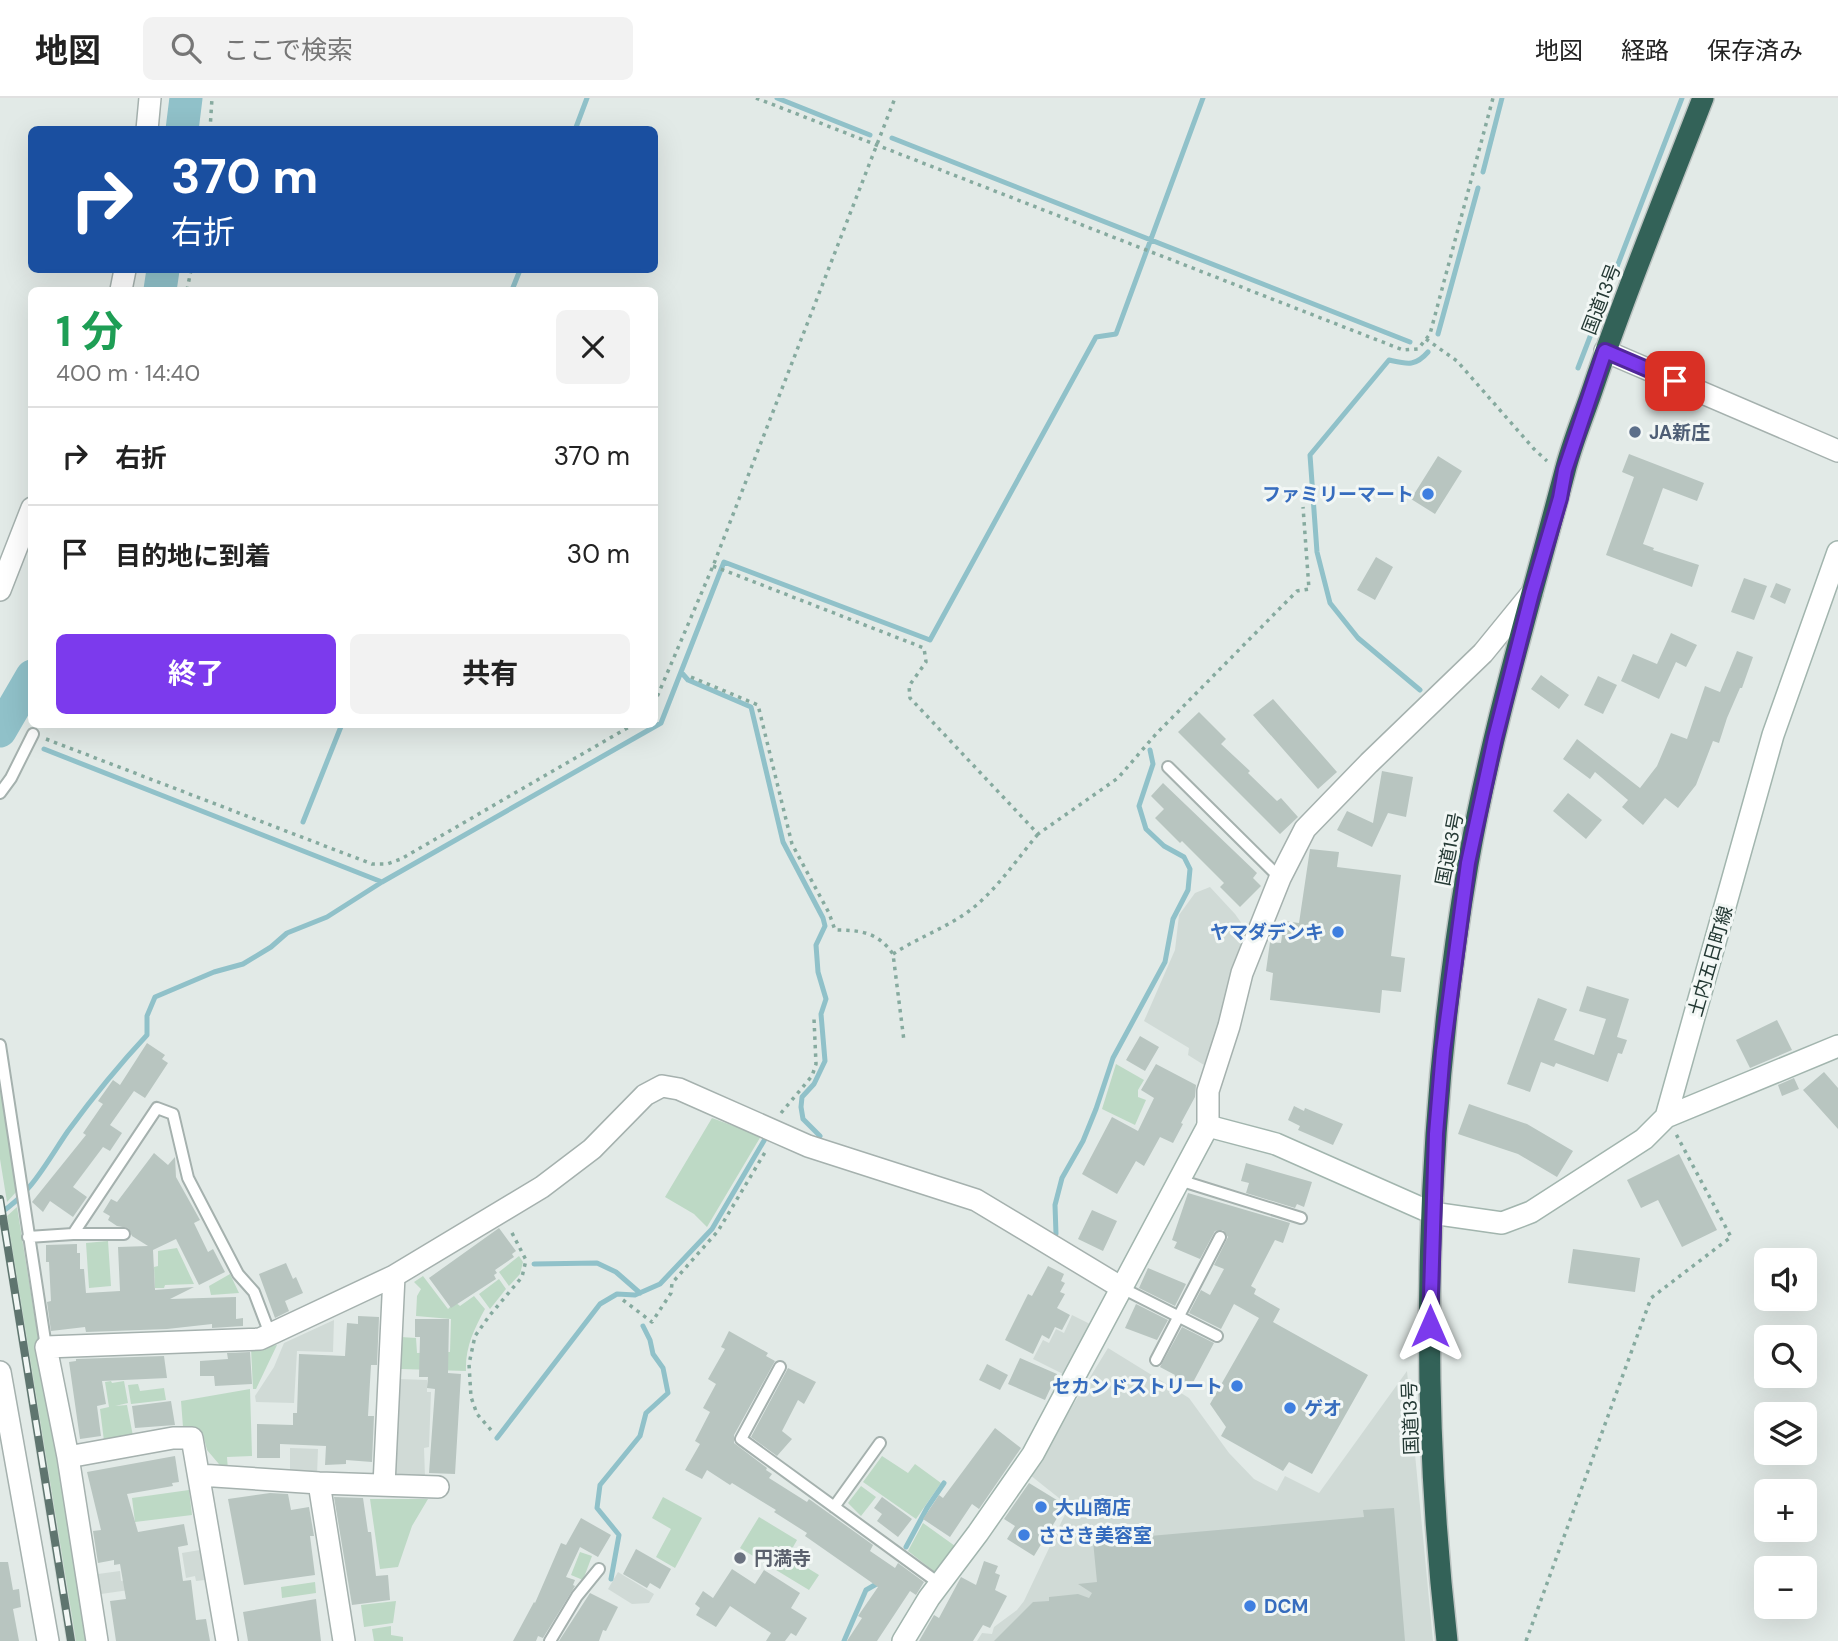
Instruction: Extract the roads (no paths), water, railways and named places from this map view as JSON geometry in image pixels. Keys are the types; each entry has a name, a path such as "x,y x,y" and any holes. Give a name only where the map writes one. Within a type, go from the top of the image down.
{"highway":[{"name":"国道13号","path":"1447,1641 1430,1350 1432,1213 1443,1051 1468,863 1495,738 1532,593 1560,498 1565,470 1605,351 1703,98"}],"street":[{"path":"147,126 150,98"},
{"path":"1605,351 1838,452"},
{"path":"0,590 28,518"},
{"name":"土内五日町線","path":"1667,1117 1773,735 1838,552"},
{"path":"903,1641 940,1584 1033,1454 1208,1126 1208,1091 1230,1026 1242,973 1280,878 1305,829 1483,653 1532,593"},
{"path":"1208,1126 1276,1144 1432,1213 1502,1223 1531,1212 1644,1139 1667,1117 1838,1046"},
{"path":"97,1641 68,1457 46,1347 260,1339 394,1276 542,1187 592,1149 645,1095 662,1086 679,1089 808,1146 976,1200 1122,1288"},
{"path":"384,1485 394,1276"},
{"path":"0,1372 4,1421 48,1641"},
{"path":"68,1457 173,1438 192,1438 227,1641"},
{"path":"199,1475 438,1487"},
{"path":"319,1483 344,1641"}],"lane":[{"path":"0,793 11,778 33,734"},
{"path":"1168,767 1280,878"},
{"path":"0,1045 23,1187 27,1237 46,1347"},
{"path":"73,1234 157,1108 173,1114 188,1178 238,1274 254,1292 270,1334"},
{"path":"1179,1180 1301,1218"},
{"path":"27,1237 124,1234"},
{"path":"1156,1360 1220,1237"},
{"path":"1122,1288 1217,1336"},
{"path":"780,1367 741,1439 940,1584"},
{"path":"834,1507 880,1443"},
{"path":"550,1641 577,1596 599,1569"}],"waterway":[{"path":"182,126 186,98"},
{"path":"576,126 587,98"},
{"path":"777,98 870,135"},
{"path":"658,725 661,723 724,562 930,640 1096,337 1116,334 1203,98"},
{"path":"1483,172 1502,98"},
{"path":"1578,368 1682,98"},
{"path":"892,138 1410,342"},
{"path":"1438,334 1478,188"},
{"path":"160,287 163,273"},
{"path":"513,287 519,273"},
{"path":"1420,690 1358,638 1330,603 1317,552 1310,455 1389,360 1410,363 1419,360 1428,352"},
{"path":"681,672 688,680 751,707 783,842 823,918 825,926 816,945 818,972 826,999 821,1014 825,1061 814,1084 802,1097 801,1107 803,1119 820,1136"},
{"path":"0,731 28,683"},
{"path":"303,822 340,728"},
{"path":"0,1213 30,1186 87,1106 147,1035 147,1016 155,997 214,972 243,964 271,947 287,933 327,917 382,882 652,728"},
{"path":"44,749 382,882"},
{"path":"1056,1234 1055,1205 1062,1178 1083,1141 1113,1058 1165,962 1173,919 1188,890 1190,869 1184,857 1164,846 1146,829 1139,806 1153,764 1150,750"},
{"path":"497,1438 600,1304 617,1294 635,1295 660,1284 712,1229 765,1139"},
{"path":"534,1264 597,1263 616,1272 640,1293"},
{"path":"611,1579 619,1535 597,1508 600,1485 640,1436 646,1413 668,1393 663,1368 653,1354 643,1326"},
{"path":"906,1547 944,1483"},
{"path":"844,1641 866,1590 880,1582"}],"railway":[{"path":"0,1199 71,1641"}],"place":[{"name":"JA新庄","path":"1635,432"},
{"name":"ファミリーマート","path":"1428,494"},
{"name":"ヤマダデンキ","path":"1338,932"},
{"name":"セカンドストリート","path":"1237,1386"},
{"name":"ゲオ","path":"1290,1408"},
{"name":"大山商店","path":"1041,1507"},
{"name":"ささき美容室","path":"1024,1535"},
{"name":"円満寺","path":"740,1558"},
{"name":"DCM","path":"1250,1606"}]}
